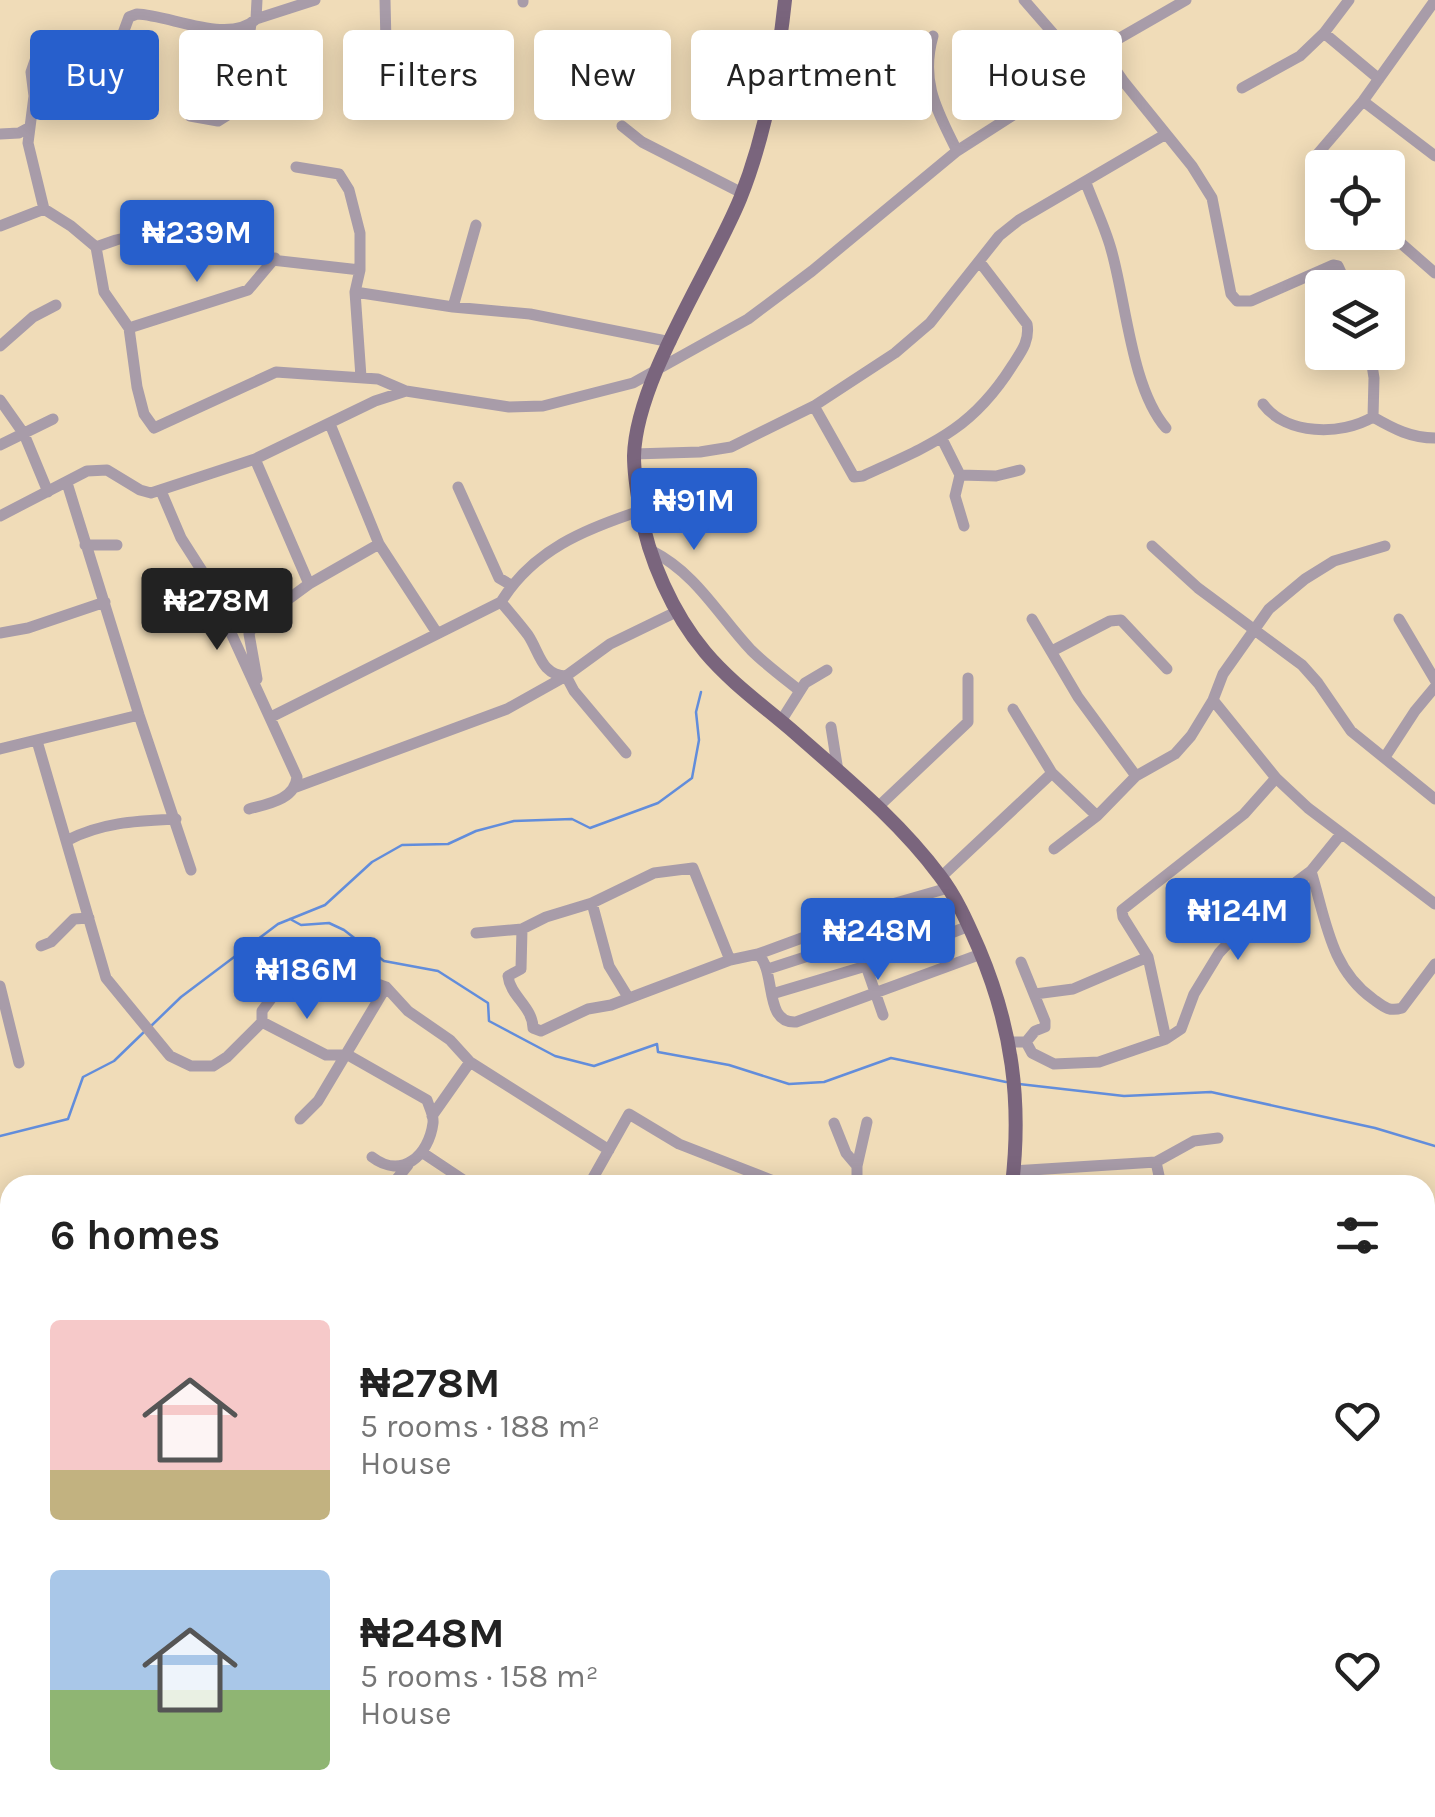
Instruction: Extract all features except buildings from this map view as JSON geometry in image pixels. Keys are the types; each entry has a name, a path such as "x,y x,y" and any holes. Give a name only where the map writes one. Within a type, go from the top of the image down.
{"main road":[{"path":"785,0 772,84 742,193 657,369 634,454 640,511 678,611 704,651 878,807 945,883 958,904 1018,1042 1013,1175"}],"street":[{"path":"253,30 257,0"},
{"path":"124,30 129,17 137,14 221,30 315,0"},
{"path":"385,0 386,30"},
{"path":"1024,0 1050,30"},
{"path":"1122,36 1166,5 1186,0"},
{"path":"1242,88 1300,56 1349,0"},
{"path":"1322,150 1379,79 1432,3"},
{"path":"1324,33 1379,79"},
{"path":"933,36 926,62 928,82 957,150"},
{"path":"1122,76 1212,198 1231,294 1237,302 1250,301 1305,277"},
{"path":"1362,101 1435,156"},
{"path":"31,120 28,144 44,209 96,248 104,292 129,328 137,388 144,414 154,428 276,372 378,379 406,391 509,406 543,406 632,382 748,319 812,272 957,150 1005,120"},
{"path":"622,126 642,142 742,193"},
{"path":"4,134 20,134 30,127"},
{"path":"4,134 28,144"},
{"path":"634,454 731,447 814,406 895,353 930,322 999,236 1166,134"},
{"path":"296,167 339,174 345,180 360,233 356,292 362,378"},
{"path":"1086,184 1111,249 1149,398 1166,428"},
{"path":"0,226 44,209"},
{"path":"96,248 210,218"},
{"path":"452,307 476,225"},
{"path":"1405,247 1435,273"},
{"path":"245,256 360,270"},
{"path":"129,328 248,290 275,258"},
{"path":"814,406 854,477 942,439 963,425 993,396 1029,336 1027,324 979,261"},
{"path":"356,292 530,314 671,342"},
{"path":"0,346 32,318 56,305"},
{"path":"1373,370 1373,417"},
{"path":"0,516 87,471 108,470 140,490 160,491 255,459 376,401 406,391"},
{"path":"0,400 24,434 48,492"},
{"path":"1264,404 1280,422 1300,427 1338,428 1373,417 1407,434 1435,438"},
{"path":"0,446 52,419"},
{"path":"330,424 379,544 437,633"},
{"path":"942,439 960,475 955,496 964,526"},
{"path":"255,459 309,584"},
{"path":"960,475 996,476 1020,470"},
{"path":"67,483 139,716 192,870"},
{"path":"458,487 500,578 511,586"},
{"path":"160,491 271,717 297,778 296,787"},
{"path":"271,717 500,602 511,586 570,536 640,511"},
{"path":"85,545 117,544"},
{"path":"257,687 250,629 309,584 379,544"},
{"path":"1152,546 1198,588 1302,665 1351,731 1435,798"},
{"path":"1054,849 1097,816 1136,776 1175,754 1200,724 1223,674 1269,608 1334,561 1385,546"},
{"path":"652,551 674,562 752,650 800,691"},
{"path":"0,634 105,602"},
{"path":"500,602 529,637 542,665 555,676 566,676"},
{"path":"248,809 272,803 296,787 451,727 507,709 566,676 610,644 678,611"},
{"path":"1032,619 1078,697 1136,776"},
{"path":"1386,757 1435,684 1399,619"},
{"path":"1052,651 1110,621 1122,620 1167,669"},
{"path":"780,720 805,682 827,670"},
{"path":"566,676 574,691 626,752"},
{"path":"878,807 968,722 968,678"},
{"path":"1213,700 1276,778 1341,834 1435,904"},
{"path":"1013,709 1052,773 1097,816"},
{"path":"0,749 139,716"},
{"path":"831,727 838,771"},
{"path":"38,741 106,978 170,1056 191,1066 212,1066 227,1057 262,1022 262,1011 304,959 386,986 408,1011 450,1040 470,1062 609,1150"},
{"path":"522,928 522,968 508,976 509,984 532,1017 536,1032 588,1009 611,1005 730,960 758,954 833,921 945,883 1052,773"},
{"path":"1166,1040 1148,957 1122,910 1244,814 1276,778"},
{"path":"68,840 91,828 176,819"},
{"path":"1021,962 1045,1027 1018,1042 1032,1053 1054,1064 1099,1062 1166,1040 1181,1029 1194,994 1219,953 1259,910 1311,872 1341,834"},
{"path":"476,933 522,928 592,904 654,873 693,868 730,960"},
{"path":"1311,872 1340,966 1359,989 1395,1011 1402,1008 1435,964"},
{"path":"592,904 609,966 628,996"},
{"path":"768,969 958,904"},
{"path":"41,946 51,942 74,919 89,918"},
{"path":"772,994 866,966 969,926"},
{"path":"858,940 883,1014"},
{"path":"758,954 768,969 774,1008 780,1019 787,1022 981,954"},
{"path":"1035,994 1072,989 1148,957"},
{"path":"0,986 18,1064"},
{"path":"300,1120 318,1102 386,986"},
{"path":"262,1022 326,1055 344,1055 427,1100 432,1116"},
{"path":"400,1175 423,1153 432,1116 470,1062"},
{"path":"595,1175 628,1114 680,1144 759,1175"},
{"path":"857,1175 868,1122"},
{"path":"834,1123 846,1153 857,1166"},
{"path":"1040,1175 1156,1162 1194,1141 1218,1138"},
{"path":"423,1153 456,1175"},
{"path":"372,1157 389,1165 408,1165"},
{"path":"1156,1162 1159,1175"}],"waterway":[{"path":"150,1027 181,997 278,924 325,905 372,862 402,845 448,844 476,831 514,821 572,819 590,828 658,803 692,778 699,740 696,712 701,692"},
{"path":"290,919 301,925 329,923 384,961 438,971 488,1003 489,1021 555,1056 594,1066 657,1044 658,1052 729,1065 789,1084 824,1082 891,1058 1006,1082"},
{"path":"0,1136 68,1119 83,1077 114,1061 144,1032"},
{"path":"1019,1084 1124,1096 1211,1092 1375,1128 1435,1146"}]}
